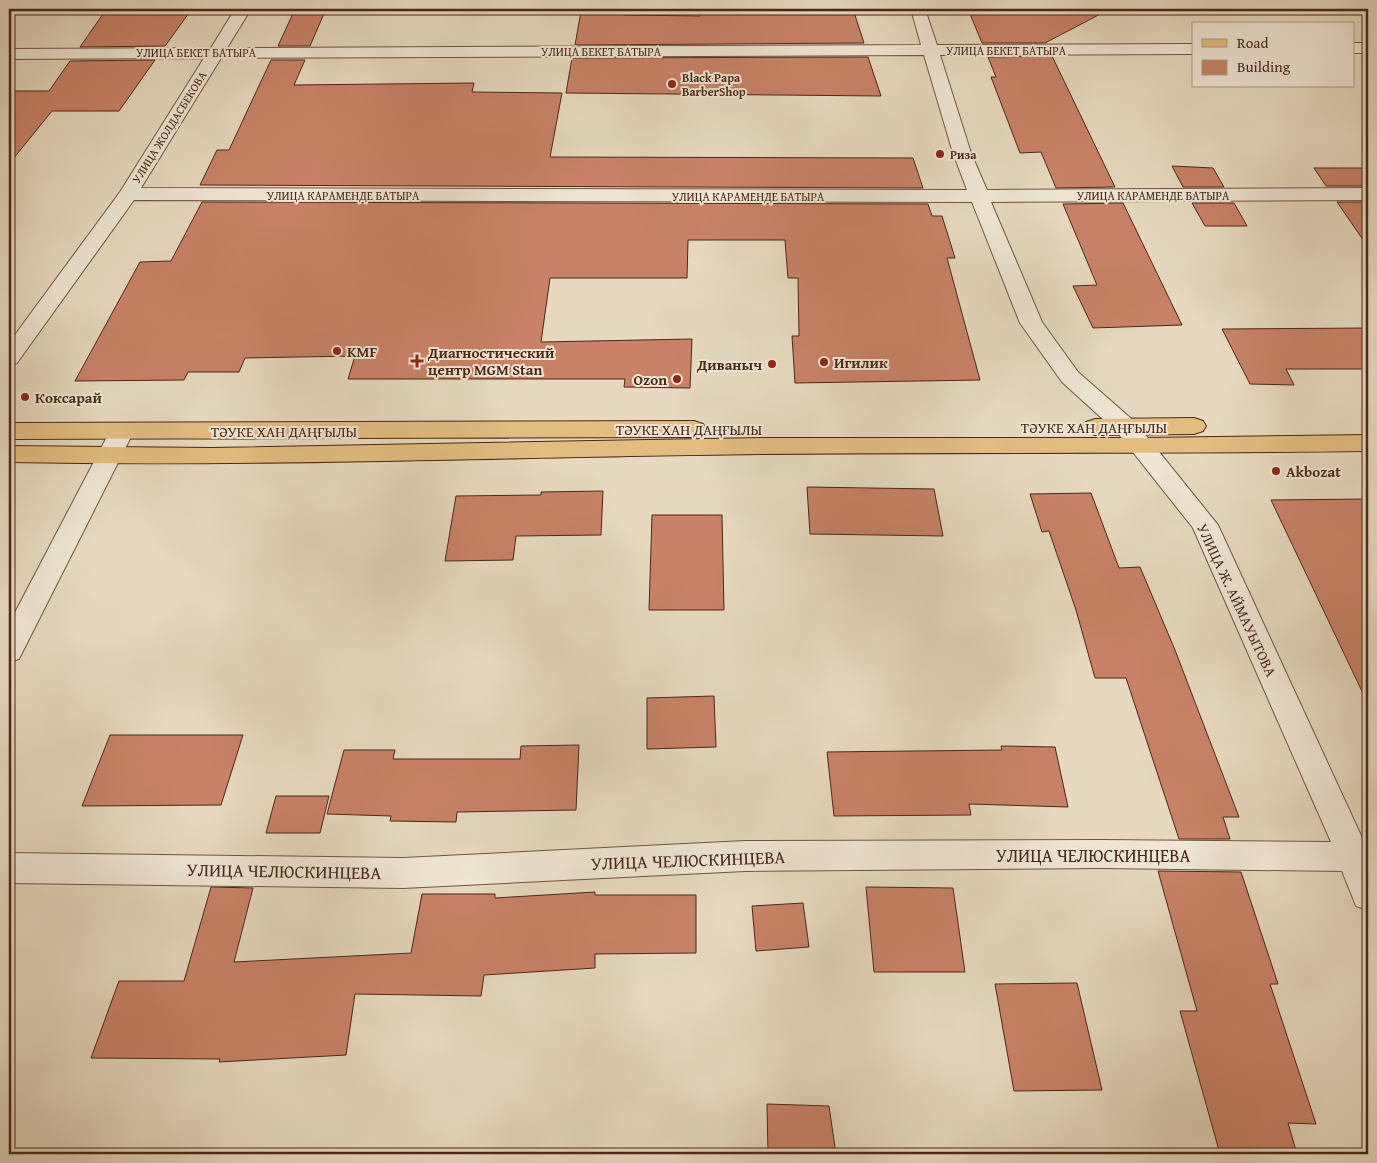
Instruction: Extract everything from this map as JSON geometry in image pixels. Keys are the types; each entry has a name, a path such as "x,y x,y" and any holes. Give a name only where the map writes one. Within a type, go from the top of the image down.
{"main road":[{"name":"ТӘУКЕ ХАН ДАҢҒЫЛЫ","path":"9,431 1126,427 1368,424"},
{"name":"ТӘУКЕ ХАН ДАҢҒЫЛЫ","path":"9,454 220,456 761,446 1141,446 1368,443"}],"street":[{"name":"УЛИЦА ЖОЛДАСБЕКОВА","path":"9,358 128,194 243,9"},
{"name":"УЛИЦА Ж. АЙМАУЫТОВА","path":"918,9 962,153 1031,323 1070,377 1126,427 1205,525 1361,857 1368,895"},
{"path":"1354,48 1368,48"},
{"name":"УЛИЦА БЕКЕТ БАТЫРА","path":"9,54 1192,49"},
{"name":"УЛИЦА КАРАМЕНДЕ БАТЫРА","path":"128,194 980,196 1368,194"},
{"path":"9,651 122,431"},
{"name":"УЛИЦА ЧЕЛЮСКИНЦЕВА","path":"9,868 403,873 745,856 1111,854 1361,857"}],"building":[{"path":"295,9 326,9 310,46 278,46"},
{"path":"699,9 853,9 864,43 575,45 581,11 624,11 624,15 700,16"},
{"path":"968,9 1110,9 1045,43 982,43"},
{"path":"189,13 165,46 80,47 103,14"},
{"path":"1052,56 1115,187 1056,188 1041,152 1020,153 991,77 996,77 988,57"},
{"path":"868,57 881,96 566,93 572,58"},
{"path":"155,60 119,111 52,111 9,164 9,91 49,91 70,61"},
{"path":"271,60 305,60 294,85 474,83 472,92 562,93 550,157 913,158 923,188 200,185 217,150 229,150"},
{"path":"1172,166 1213,168 1224,187 1183,187"},
{"path":"1314,168 1368,168 1368,186 1326,186"},
{"path":"202,202 928,204 932,216 942,216 955,258 947,258 980,380 795,383 792,336 799,336 798,278 788,278 785,240 688,240 687,278 550,278 541,342 692,339 690,388 624,387 625,379 348,379 355,356 245,358 239,372 188,372 184,380 75,381 140,262 171,261"},
{"path":"1337,202 1368,202 1368,247"},
{"path":"1123,203 1182,325 1093,328 1073,286 1097,285 1063,204"},
{"path":"1192,203 1234,203 1247,226 1205,226"},
{"path":"1368,328 1368,369 1286,369 1294,385 1250,384 1222,329"},
{"path":"807,487 934,489 943,536 810,534"},
{"path":"603,491 601,535 516,536 513,560 445,561 456,496 541,495 541,492"},
{"path":"1091,493 1119,568 1140,567 1175,650 1239,817 1223,817 1230,839 1179,839 1126,678 1095,678 1076,610 1049,531 1042,532 1030,494"},
{"path":"1368,499 1368,704 1271,500"},
{"path":"652,515 722,515 724,610 649,610"},
{"path":"714,696 716,747 647,749 647,698"},
{"path":"110,735 243,735 221,805 82,806"},
{"path":"579,745 576,810 457,812 456,822 390,821 391,816 327,814 344,750 395,750 393,759 520,759 521,746"},
{"path":"1001,746 1055,747 1068,807 969,804 971,815 834,816 827,752 1002,750"},
{"path":"276,796 329,796 320,833 266,833"},
{"path":"1158,871 1241,872 1278,984 1270,984 1316,1124 1288,1123 1297,1154 1220,1154 1180,1011 1197,1011"},
{"path":"211,887 253,888 234,962 411,953 422,894 495,894 495,898 595,892 595,895 696,895 696,953 595,954 595,968 484,975 481,996 355,994 346,1055 219,1062 220,1059 91,1058 119,981 184,981"},
{"path":"866,887 953,888 965,972 874,972"},
{"path":"803,903 809,947 756,951 752,906"},
{"path":"1077,983 1102,1090 1014,1091 995,984"},
{"path":"767,1104 829,1106 836,1154 768,1154"}],"place":[{"name":"Black Papa BarberShop","path":"672,84"},
{"name":"Риза","path":"940,154"},
{"name":"KMF","path":"337,351"},
{"name":"Диагностический центр MGM Stan","path":"417,361"},
{"name":"Игилик","path":"824,362"},
{"name":"Диваныч","path":"772,364"},
{"name":"Ozon","path":"677,379"},
{"name":"Коксарай","path":"25,397"},
{"name":"Akbozat","path":"1276,471"}]}
